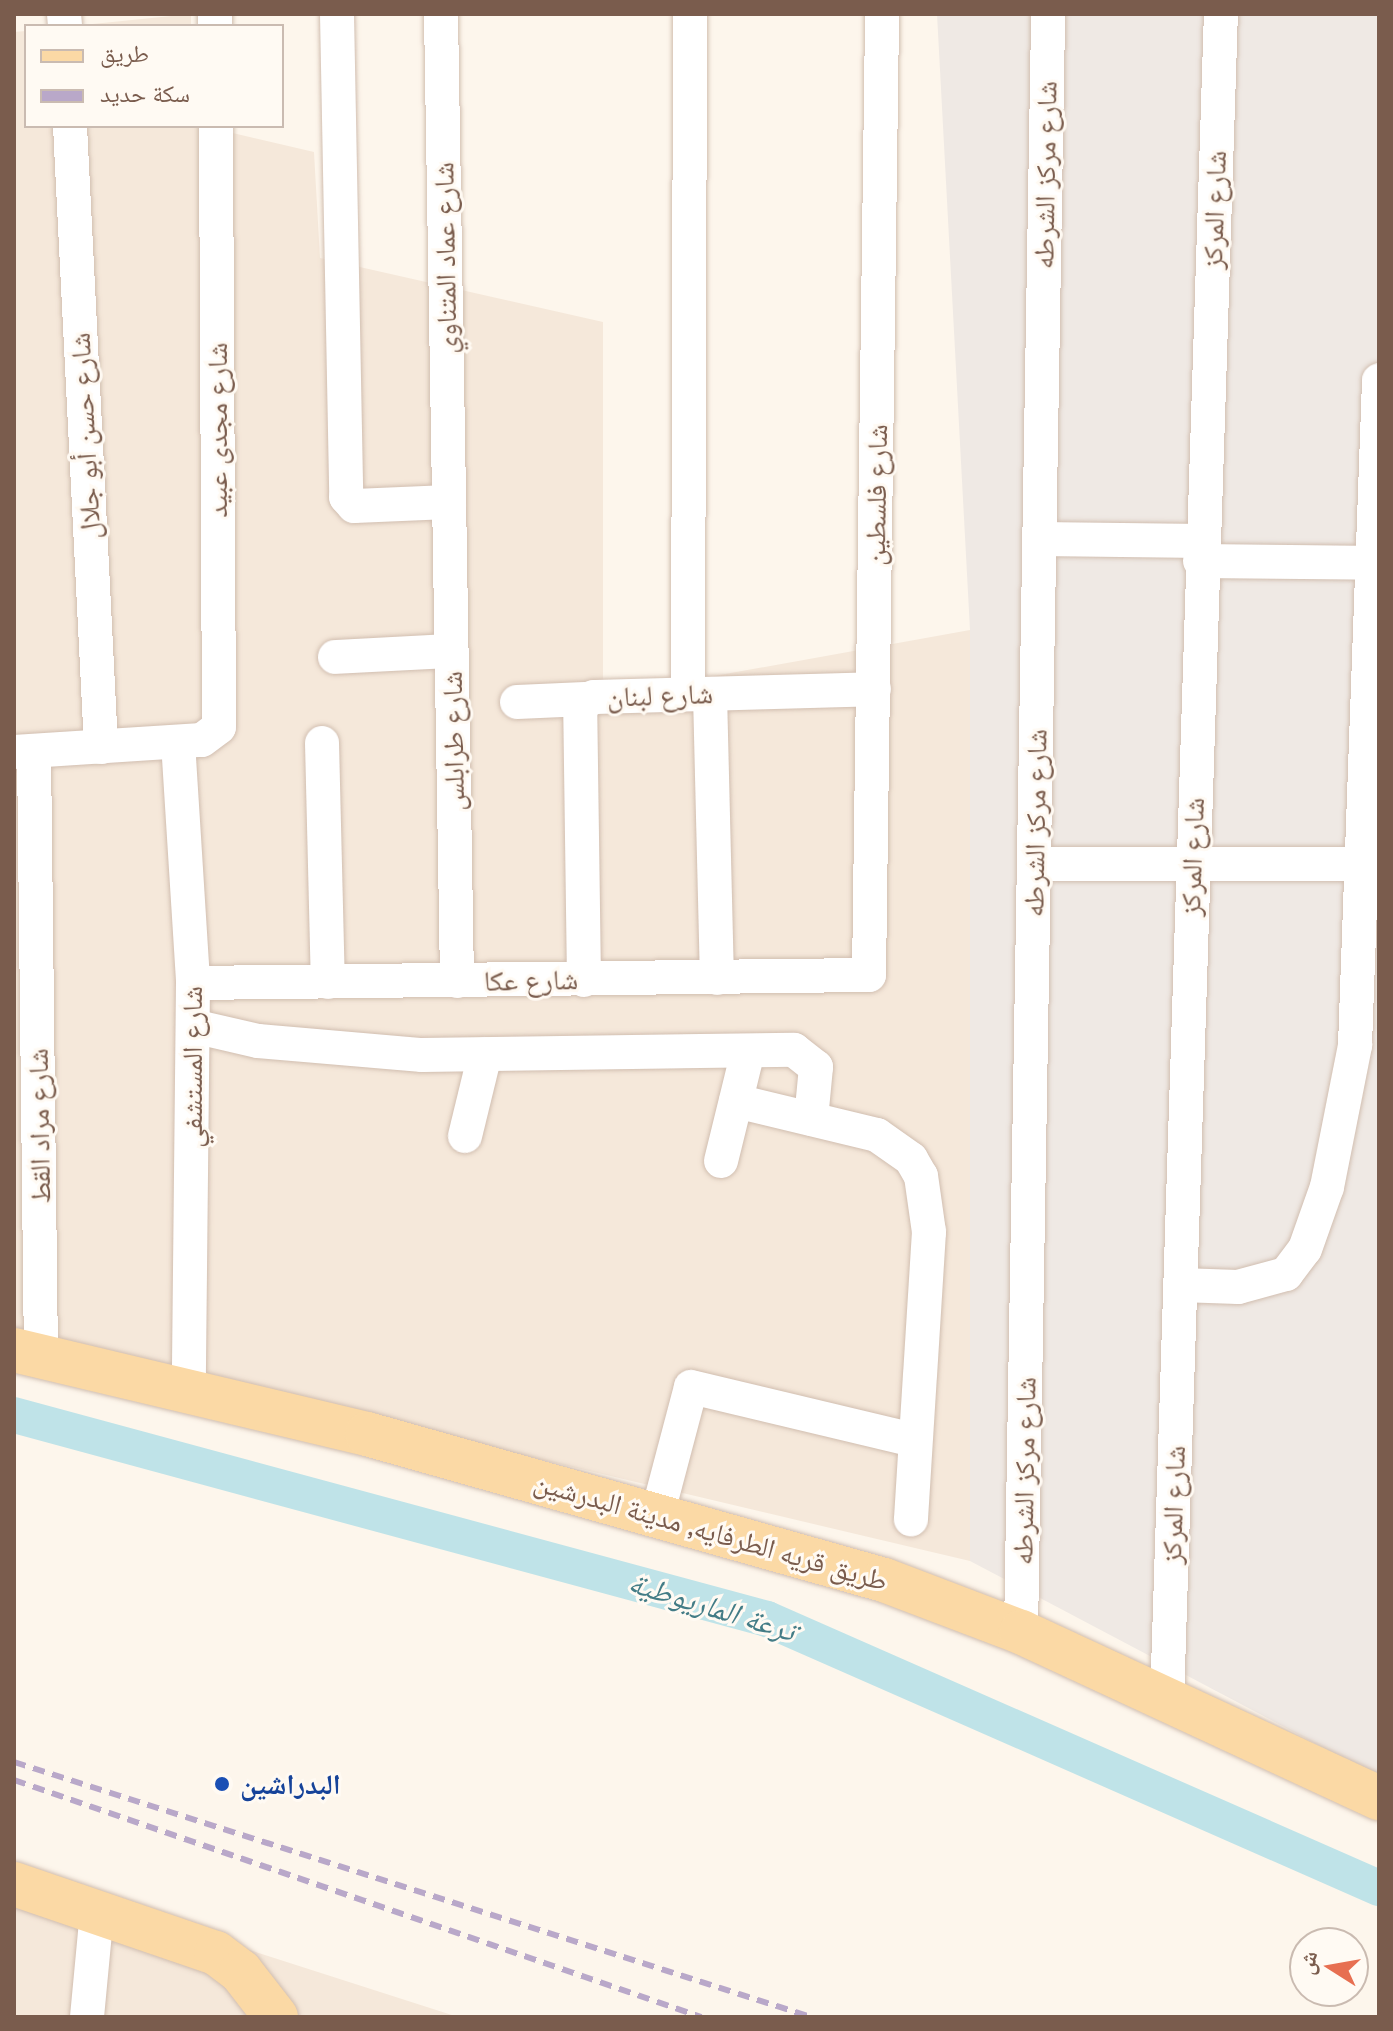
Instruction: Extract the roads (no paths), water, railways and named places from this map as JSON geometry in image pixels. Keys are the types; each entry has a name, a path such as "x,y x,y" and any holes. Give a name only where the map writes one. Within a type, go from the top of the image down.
{"main road":[{"name":"طريق قريه الطرفايه, مدينة البدرشين","path":"28,1354 658,1512 884,1580 1021,1632 1379,1798"},
{"path":"14,1884 216,1953 241,1972 276,2017"}],"street":[{"path":"337,14 346,497 354,506 449,502"},
{"name":"شارع عماد المتناوي","path":"441,14 449,502"},
{"path":"690,14 699,694 717,978"},
{"name":"شارع فلسطين","path":"869,975 882,14"},
{"name":"شارع مركز الشرطه","path":"1021,1632 1048,14"},
{"name":"شارع المركز","path":"1167,1701 1221,14"},
{"name":"شارع حسن أبو جلال","path":"70,128 101,747"},
{"name":"شارع مجدى عبيد","path":"178,742 216,733 216,128"},
{"path":"1180,1285 1263,1284 1286,1274 1305,1249 1327,1187 1367,1046 1361,864 1375,563 1379,380"},
{"name":"شارع طرابلس","path":"449,502 457,981"},
{"path":"1039,539 1375,563"},
{"path":"335,657 451,651"},
{"name":"شارع لبنان","path":"584,980 575,721 585,699 874,689"},
{"path":"517,702 585,699"},
{"path":"24,752 178,742"},
{"name":"شارع المستشفي","path":"178,742 193,983 189,1393"},
{"path":"322,743 328,982"},
{"name":"شارع مراد القط","path":"24,752 28,1354"},
{"path":"1034,864 1361,864"},
{"name":"شارع عكا","path":"193,983 869,975"},
{"path":"193,1026 278,1043 485,1054 794,1050 816,1067 811,1119"},
{"path":"721,1161 748,1051"},
{"path":"465,1136 485,1054"},
{"path":"736,1101 886,1139 921,1176 929,1232 911,1519"},
{"path":"658,1512 691,1387 914,1440"},
{"path":"87,2017 97,1912"}],"waterway":[{"name":"ترعة الماريوطية","path":"14,1415 767,1619 1379,1888"}],"railway":[{"path":"14,1762 811,2017"},
{"path":"14,1780 701,2017"}],"place":[{"name":"البدراشين","path":"222,1784"}]}
